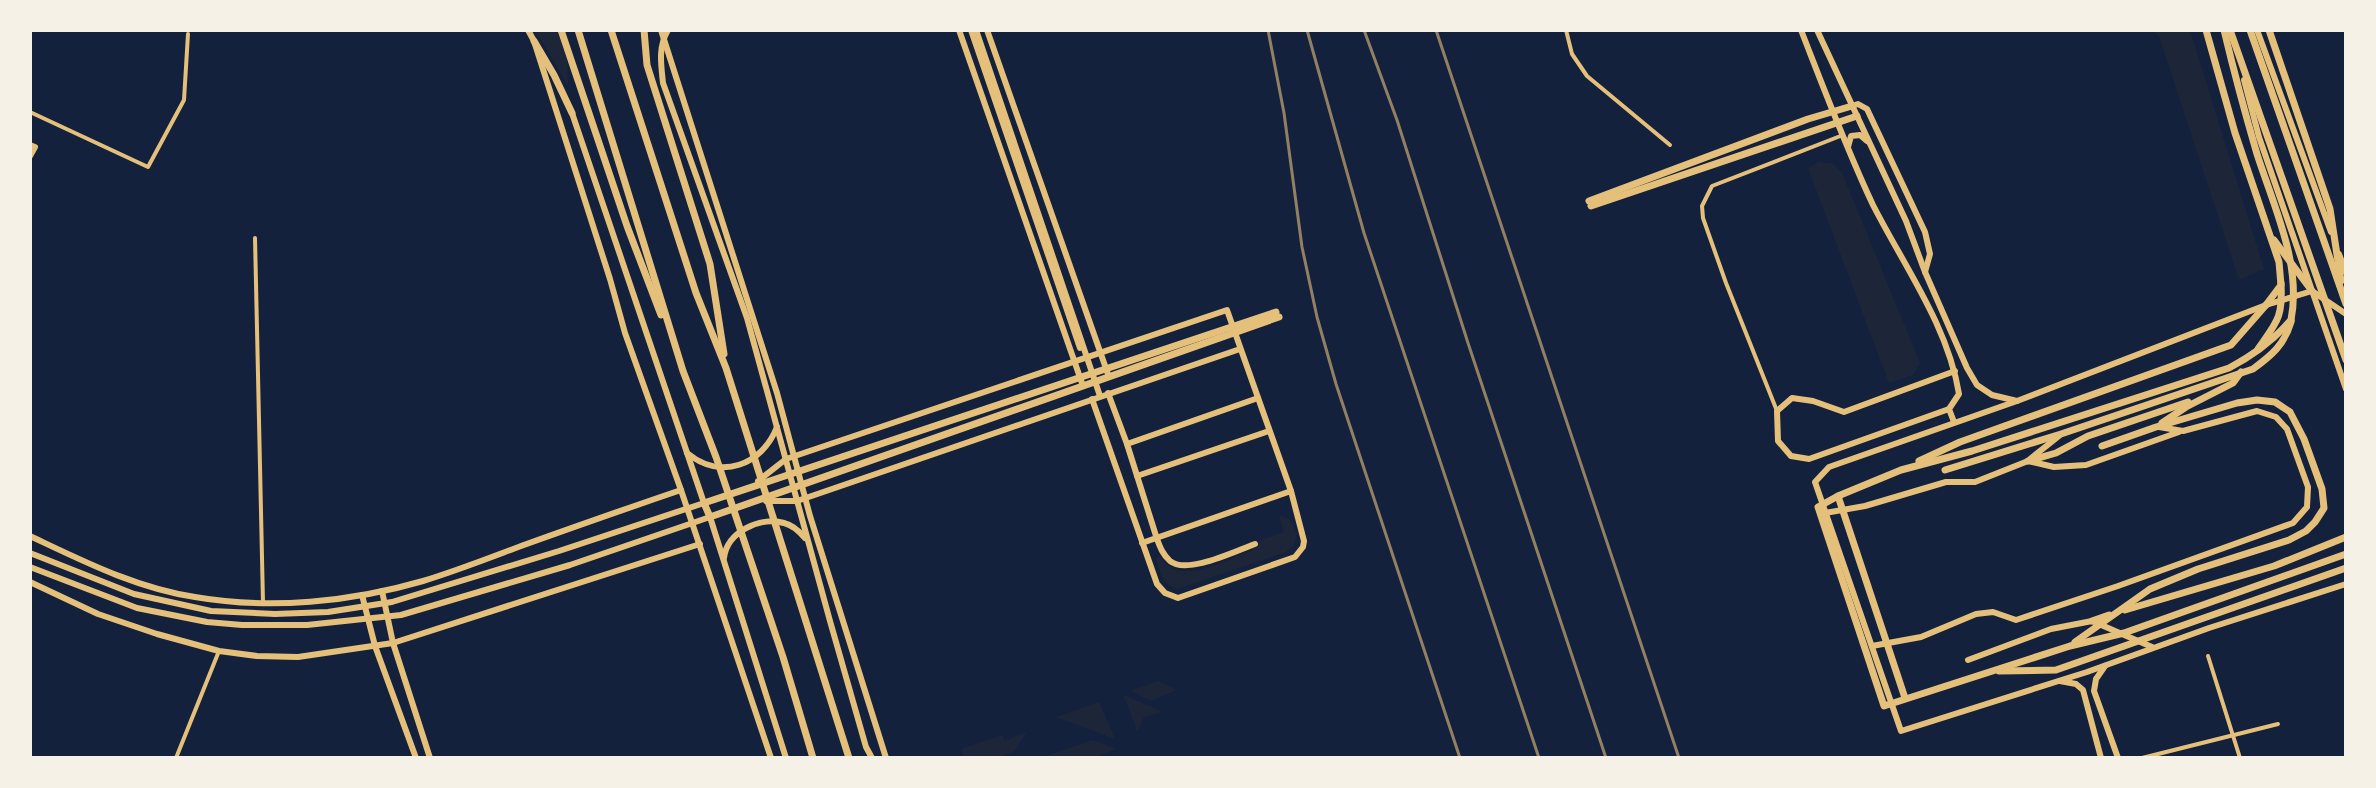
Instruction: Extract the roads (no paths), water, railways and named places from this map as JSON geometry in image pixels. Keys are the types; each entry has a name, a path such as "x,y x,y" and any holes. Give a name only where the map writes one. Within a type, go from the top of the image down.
{"main road":[{"path":"528,30 572,113 710,517 786,758"},
{"path":"561,30 627,226 716,457 783,657 813,758"},
{"path":"578,30 683,371"},
{"path":"611,30 696,293 726,368 836,720 851,758"},
{"path":"644,30 647,65 710,264 726,368"},
{"path":"662,34 668,30"},
{"path":"959,30 1081,382"},
{"path":"974,30 1086,358 1093,377 1112,405 1163,553 1171,563 1192,566 1255,544"},
{"path":"987,30 1108,373"},
{"path":"1801,30 1848,154 1893,244 1926,301 1955,371 1959,394 1949,409 1809,459 1791,456 1778,441 1777,411 1792,398 1813,401 1844,412 1955,371"},
{"path":"1817,30 1906,221 1967,368 1977,385 1992,395 2017,401"},
{"path":"2156,427 2186,407 2233,383 2280,318 2279,262 2235,133 2206,30"},
{"path":"2229,30 2259,137 2346,389"},
{"path":"1945,470 2253,369 2276,352 2286,338 2296,298 2285,240 2257,152 2229,30"},
{"path":"2229,30 2346,360"},
{"path":"2250,30 2345,301"},
{"path":"2257,30 2346,273"},
{"path":"2269,30 2330,209 2345,301"},
{"path":"662,34 660,58 663,83 747,318 830,621 866,747 872,758"},
{"path":"662,34 777,393 810,516 886,758"},
{"path":"534,41 625,333 771,758"},
{"path":"1857,116 1590,203 1808,119 1858,104 1867,109 1925,232 1930,254 1925,272"},
{"path":"1848,154 1851,136 1860,135 1870,143"},
{"path":"30,145 35,147 30,156"},
{"path":"2270,235 2312,291 2346,314"},
{"path":"2281,283 2273,298 2231,345 1960,442 1818,507 1884,706 2070,646 2124,633 2346,554"},
{"path":"2312,291 2266,305 2017,401 1829,467 1815,482 1901,731 2346,584"},
{"path":"749,488 786,459 1227,310 1291,491 1303,547 1295,557 1178,598 1165,593 1157,584 1092,399"},
{"path":"30,553 134,594 211,611 275,614 328,612 392,602 559,551 1059,385 1081,382 1278,315"},
{"path":"1901,470 1972,451 2229,368 2259,352 2291,320"},
{"path":"754,501 797,501 1240,349"},
{"path":"30,567 137,608 207,622 307,625 401,615 570,565 1061,394 1081,382"},
{"path":"1825,513 1865,506 1946,482 1975,482 2056,453 2088,436 2209,396"},
{"path":"1127,444 1258,398"},
{"path":"2070,646 2150,589 2198,569 2289,540 2306,531 2324,508 2322,489 2304,439 2290,412 2275,402 2257,400 2156,427 2102,446"},
{"path":"1949,409 1954,422"},
{"path":"1872,646 1921,637 1976,614 1993,612 2016,620 2293,523 2307,507 2308,487 2287,429 2276,417 2257,411 2183,431 2086,465 2054,467 2028,461"},
{"path":"687,453 697,461 712,466 729,467 746,463 771,442 777,427"},
{"path":"2156,427 2183,431"},
{"path":"1137,476 1269,431"},
{"path":"2028,461 2061,434"},
{"path":"30,536 121,578 158,589 192,597 263,603 362,595 425,580 681,490"},
{"path":"1142,543 1291,491"},
{"path":"1838,496 1905,698"},
{"path":"724,562 725,551 736,535 763,521 783,522 796,528 808,540"},
{"path":"1968,660 2051,629 2092,621 2274,566 2346,537"},
{"path":"30,582 98,614 157,634 219,651 298,657 393,643 700,544"},
{"path":"1989,672 2056,670 2346,568"},
{"path":"382,591 393,643 430,758"},
{"path":"362,595 375,646 416,758"},
{"path":"2092,621 2153,648"},
{"path":"2105,666 2096,679 2094,691 2118,758"},
{"path":"2060,681 2076,684 2083,690 2101,758"}],"street":[{"path":"1566,30 1572,54 1587,76 1670,145"},
{"path":"30,112 148,167 184,100 188,34"},
{"path":"1777,411 1726,283 1703,218 1702,206 1712,186 1843,135"},
{"path":"255,238 263,603"},
{"path":"176,758 219,651"},
{"path":"2208,656 2240,758"},
{"path":"2142,758 2278,724"}],"railway":[{"path":"1268,30 1284,113 1302,247 1317,317 1336,384 1460,758"},
{"path":"1307,30 1364,233 1539,758"},
{"path":"1364,30 1397,120 1606,758"},
{"path":"1436,30 1679,758"}]}
